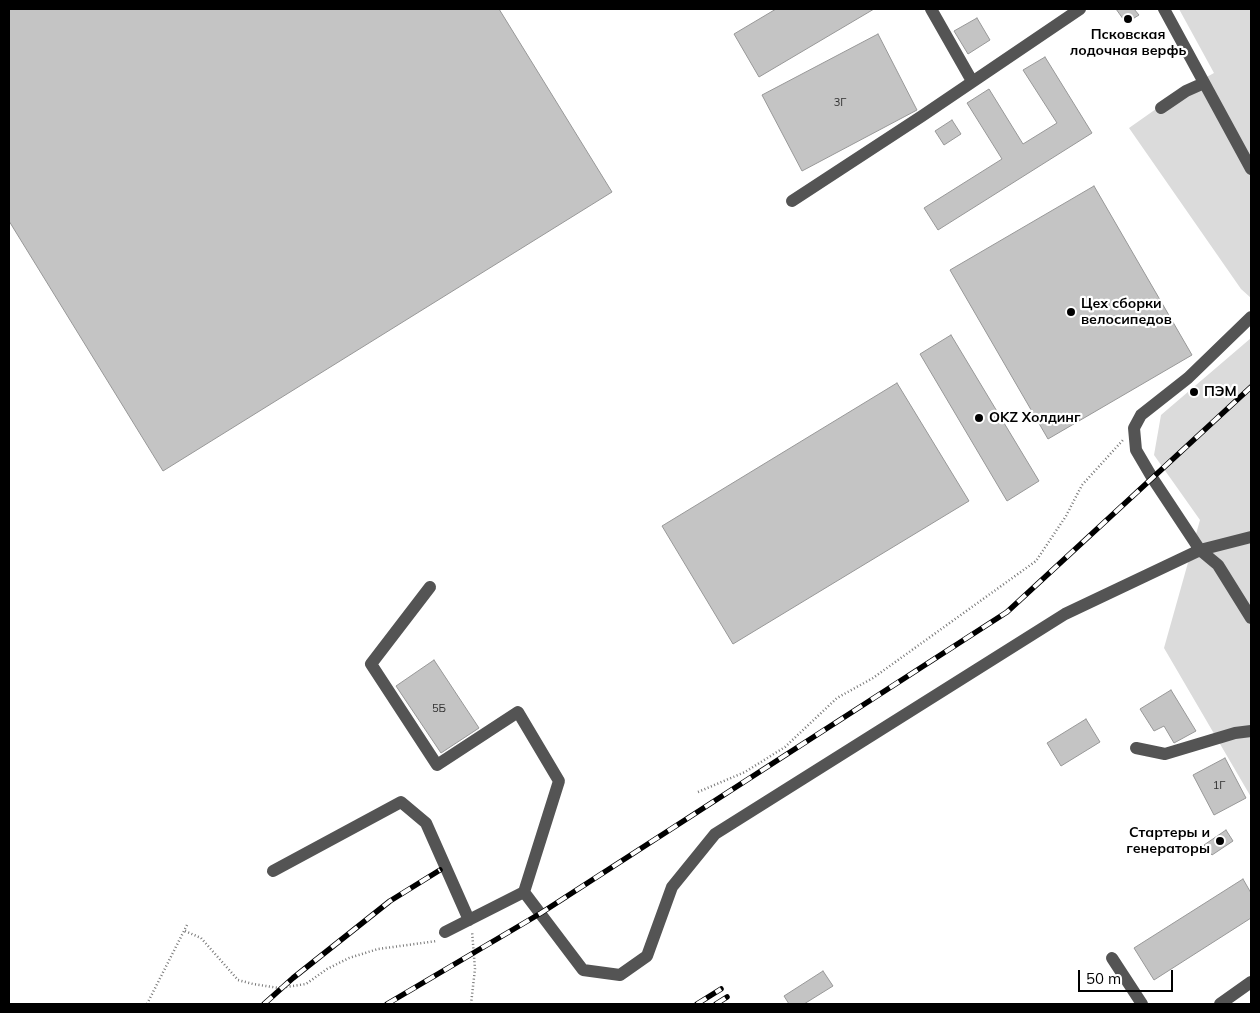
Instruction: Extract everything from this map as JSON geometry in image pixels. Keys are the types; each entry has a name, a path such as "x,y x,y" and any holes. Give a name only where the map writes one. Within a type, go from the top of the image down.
{"street":[{"path":"931,9 972,81"},
{"path":"792,200 914,122 1080,9"},
{"path":"1164,9 1251,169"},
{"path":"1161,108 1204,83"},
{"path":"1251,317 1188,378 1141,415 1134,428 1136,450 1153,479 1200,550 1218,565 1251,618"},
{"path":"524,892 583,970 620,975 647,956 672,887 716,834 1065,614 1200,550 1251,537"},
{"path":"430,587 371,664 437,765 518,712 558,781 524,892 445,932"},
{"path":"1136,748 1165,754 1235,733 1251,732"},
{"path":"273,871 401,802 426,824 469,920"},
{"path":"1112,958 1142,1004"},
{"path":"1220,1004 1251,982"}],"path":[{"path":"698,792 745,772 784,747 837,698 873,678 1036,560 1066,516 1082,485 1134,428"},
{"path":"469,920 473,936 475,969 471,1004"},
{"path":"147,1004 187,925"},
{"path":"185,931 201,938 238,980 280,988 306,984 327,969 349,958 378,949 438,941 445,932"}],"shaded area":[{"path":"1179,9 1251,9 1251,298 1241,289 1129,128 1183,90 1214,73"},
{"path":"1251,338 1251,797 1164,648 1200,520 1154,455 1161,415"}],"building":[{"path":"9,9 499,9 612,192 163,471 9,221"},
{"path":"776,9 874,9 759,77 734,34"},
{"name":"Псковская лодочная верфь","path":"1116,9 1134,9 1139,15 1126,23"},
{"path":"977,18 990,40 968,54 954,31"},
{"path":"878,34 917,110 802,171 762,95"},
{"path":"1045,57 1092,133 938,230 924,208 1002,159 967,103 989,89 1023,144 1057,123 1023,70"},
{"path":"952,120 961,134 944,145 935,131"},
{"name":"Цех сборки велосипедов","path":"1094,186 1192,355 1048,439 950,270"},
{"name":"OKZ Холдинг","path":"951,335 1039,481 1007,501 920,354"},
{"path":"897,383 969,501 733,644 662,526"},
{"path":"434,660 479,728 441,753 396,686"},
{"path":"1171,690 1196,731 1174,743 1164,726 1154,731 1140,709"},
{"path":"1086,719 1100,742 1061,766 1047,743"},
{"path":"1225,758 1246,798 1214,815 1193,775"},
{"path":"1226,830 1233,841 1212,855 1204,845"},
{"path":"1243,879 1251,893 1251,918 1154,980 1134,948"},
{"path":"823,971 833,986 804,1004 789,1004 784,996"}],"railway":[{"path":"387,1004 541,913 1007,612 1251,387"},
{"path":"264,1004 293,978 390,901 440,870"},
{"path":"697,1004 721,989"},
{"path":"716,1004 727,997"}],"place":[{"name":"Псковская лодочная верфь","path":"1128,19"},
{"name":"Цех сборки велосипедов","path":"1071,312"},
{"name":"ПЭМ","path":"1194,392"},
{"name":"OKZ Холдинг","path":"979,418"},
{"name":"Стартеры и генераторы","path":"1220,841"}]}
